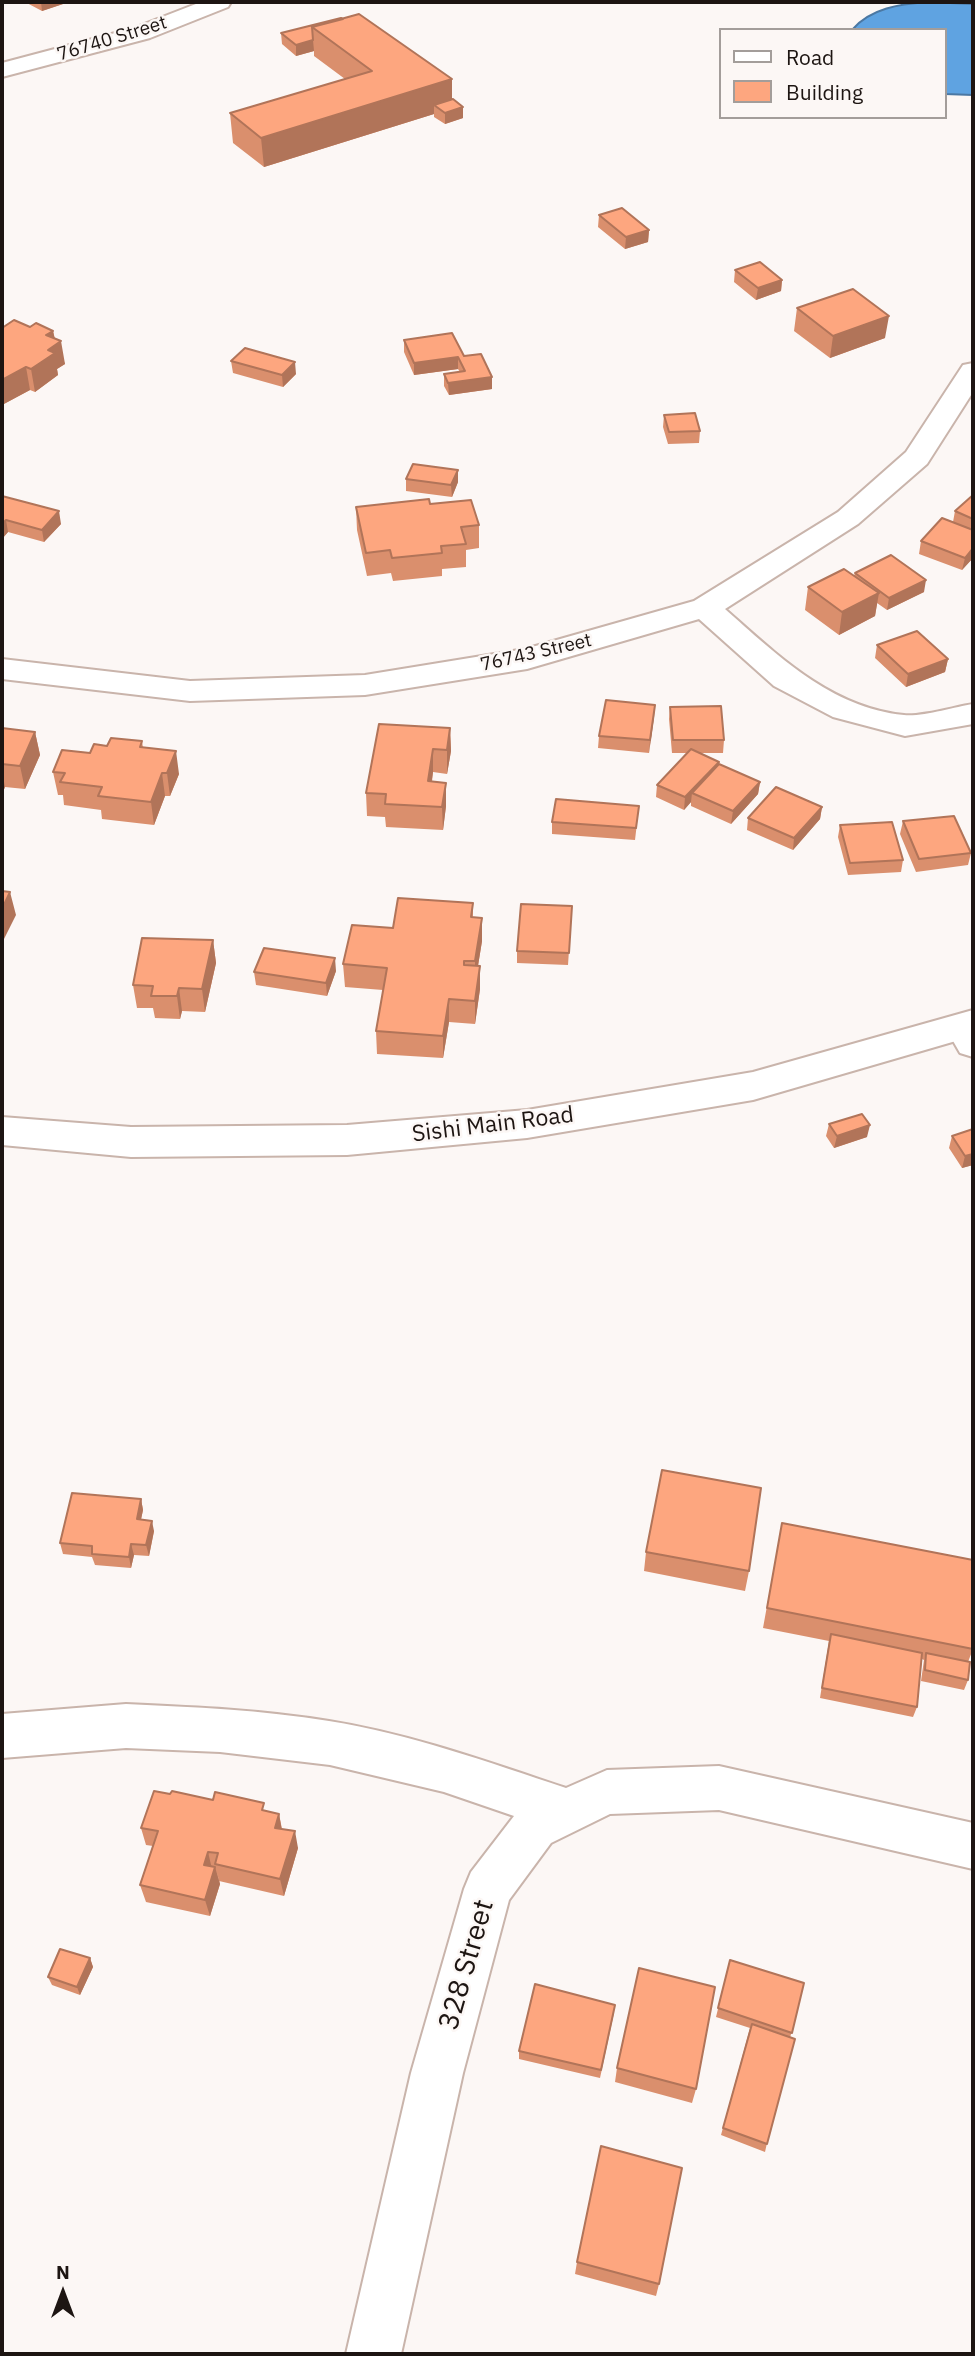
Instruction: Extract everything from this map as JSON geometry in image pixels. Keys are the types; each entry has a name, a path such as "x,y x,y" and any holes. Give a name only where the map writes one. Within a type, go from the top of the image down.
{"street":[{"name":"76740 Street","path":"2,70 131,36 220,2"},
{"name":"76743 Street","path":"2,668 190,691 365,685 527,659 705,608 848,518 917,458 973,371"},
{"path":"705,608 785,679 844,710 905,726 973,714"},
{"name":"Sishi Main Road","path":"2,1131 131,1142 347,1140 527,1124 754,1086 970,1031"},
{"path":"2,1736 126,1726 220,1730 330,1743 444,1770 567,1811"},
{"name":"328 Street","path":"373,2354 437,2073 488,1889 534,1827 607,1792 719,1788 973,1846"}],"water":[{"path":"927,2 973,4 973,95 947,94 947,28 854,28 877,12"}],"building":[{"path":"359,14 452,79 261,138 230,113 372,71 312,27"},
{"path":"343,19 312,27 313,40 296,45 281,33"},
{"path":"453,99 463,107 445,113 434,105"},
{"path":"622,208 649,230 626,237 599,215"},
{"path":"760,262 782,280 758,288 735,270"},
{"path":"853,289 889,316 833,336 797,308"},
{"path":"14,320 30,327 36,323 53,331 46,335 61,341 48,350 55,353 31,369 26,367 2,380 2,328"},
{"path":"452,333 464,356 481,354 492,377 448,383 444,374 465,371 458,357 414,363 404,340"},
{"path":"245,348 295,362 282,375 231,361"},
{"path":"695,413 700,431 669,432 664,415"},
{"path":"413,464 458,470 451,485 406,479"},
{"path":"973,495 973,519 955,511"},
{"path":"2,496 59,511 42,530 6,520 2,524"},
{"path":"429,499 430,504 471,500 479,525 461,527 466,544 441,546 442,553 392,558 390,550 366,553 356,507"},
{"path":"942,518 973,530 973,548 965,558 921,541"},
{"path":"891,555 926,580 889,598 855,573"},
{"path":"844,569 879,593 842,612 808,587"},
{"path":"917,631 948,659 908,674 877,645"},
{"path":"606,700 655,705 650,740 599,736"},
{"path":"721,706 724,740 673,740 670,707"},
{"path":"379,724 450,728 447,750 433,749 428,781 446,783 442,807 385,804 386,794 366,793"},
{"path":"2,728 35,732 20,766 2,764"},
{"path":"111,738 142,741 140,747 176,751 167,773 162,773 151,802 98,796 102,787 60,782 65,773 53,772 62,750 90,753 94,744 107,746"},
{"path":"691,749 719,762 685,797 657,785"},
{"path":"719,764 760,782 733,811 692,793"},
{"path":"776,787 822,807 794,838 748,818"},
{"path":"556,799 639,806 636,828 552,822"},
{"path":"954,816 971,853 919,859 903,821"},
{"path":"892,822 903,860 850,863 840,825"},
{"path":"2,891 10,892 2,909"},
{"path":"398,898 473,903 471,917 482,918 475,961 464,961 464,965 480,966 475,1001 449,999 443,1036 376,1031 387,968 343,964 352,925 393,928"},
{"path":"521,904 572,906 569,953 517,951"},
{"path":"142,938 213,940 202,989 179,988 177,996 151,996 153,986 133,985"},
{"path":"264,948 335,958 326,983 254,972"},
{"path":"862,1114 870,1125 837,1136 829,1124"},
{"path":"973,1129 973,1154 965,1156 952,1136"},
{"path":"662,1470 761,1488 749,1571 646,1552"},
{"path":"72,1493 141,1499 137,1519 152,1521 146,1545 131,1544 129,1557 92,1554 92,1546 60,1543"},
{"path":"782,1523 973,1560 973,1649 767,1608"},
{"path":"831,1634 922,1653 917,1707 822,1688"},
{"path":"926,1653 970,1662 968,1680 925,1670"},
{"path":"154,1791 170,1794 172,1791 213,1800 215,1792 264,1803 262,1810 279,1814 275,1828 295,1831 280,1879 215,1864 218,1853 208,1852 204,1865 215,1867 205,1900 140,1885 158,1831 141,1828"},
{"path":"60,1949 90,1958 77,1987 48,1977"},
{"path":"730,1960 804,1983 792,2033 718,2008"},
{"path":"639,1968 715,1987 696,2089 617,2068"},
{"path":"535,1984 615,2005 601,2070 519,2051"},
{"path":"752,2024 795,2039 767,2144 723,2128"},
{"path":"601,2146 682,2168 659,2284 577,2262"}]}
